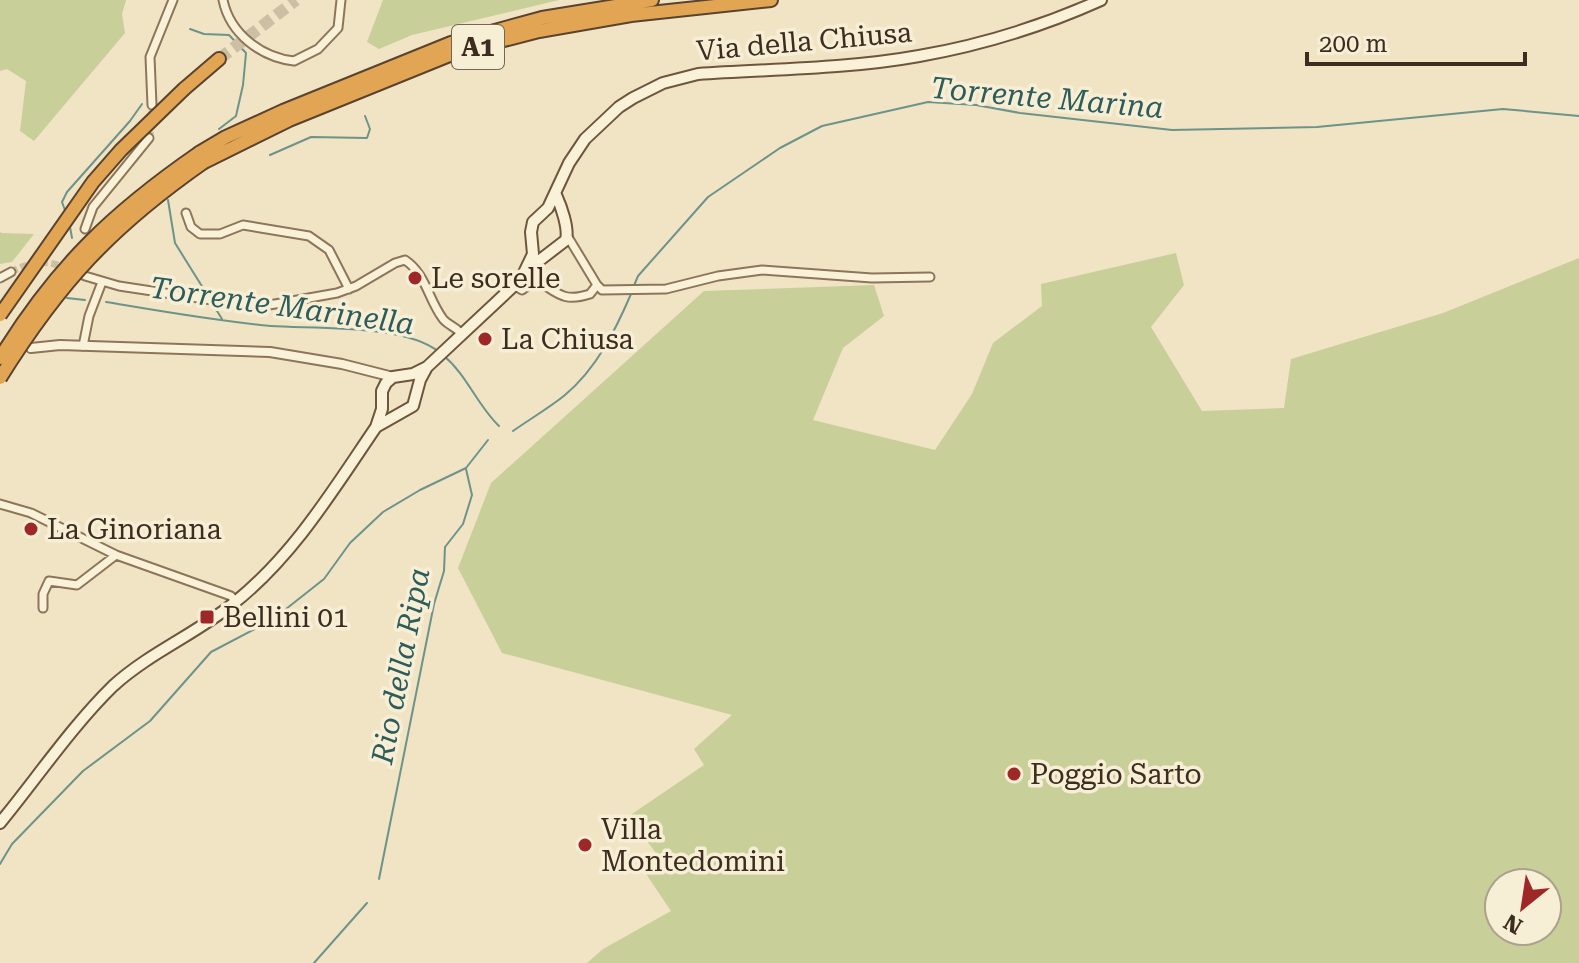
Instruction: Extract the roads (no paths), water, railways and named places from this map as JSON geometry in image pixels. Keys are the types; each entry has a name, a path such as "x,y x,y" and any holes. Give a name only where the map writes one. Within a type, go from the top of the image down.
{"highway":[{"name":"A1","path":"0,378 33,325 68,279 108,237 226,137 451,43 542,18 652,0"},
{"name":"A1","path":"0,358 58,274 94,237 150,187 202,158 457,52 539,31 631,15 771,0"},
{"path":"0,315 93,182 121,150 219,59"}],"main road":[{"name":"Via della Chiusa","path":"382,396 386,383 430,364 515,286 533,254 533,222 544,213 556,195 575,152 619,107 663,83 698,74 865,63 919,56 1036,27 1101,0"},
{"path":"556,195 567,235"},
{"path":"544,213 554,213 562,218"},
{"name":"Via della Chiusa","path":"526,271 557,248 567,235"},
{"path":"534,241 541,247 557,248"},
{"path":"376,427 413,406 420,380 430,364"},
{"path":"398,377 414,384 418,393"},
{"path":"382,396 392,411 401,412"},
{"path":"0,823 110,689 133,670 236,602 298,540 376,427 382,396"}],"street":[{"path":"152,105 150,57 173,0"},
{"path":"223,0 233,25 251,43 267,55 298,61 318,49 338,28 341,0"},
{"path":"85,229 93,207 149,138"},
{"path":"186,213 191,227 200,234 220,234 243,225 309,236 329,250 349,289"},
{"path":"567,235 597,285 608,291 654,290 762,270 872,278 930,277"},
{"path":"557,248 574,250"},
{"path":"85,276 102,282 258,307 322,297 349,289 405,260 419,271 444,321 457,328 462,335"},
{"path":"0,278 11,272"},
{"path":"515,286 524,289 536,280 555,294 566,297 590,294 597,285"},
{"path":"83,346 89,316 102,282"},
{"path":"31,348 83,346 270,352 398,377"},
{"path":"363,370 382,396"},
{"path":"0,504 31,513 116,555 231,596 236,602"},
{"path":"43,608 43,594 49,581 77,585 116,555"}],"waterway":[{"path":"190,29 204,34 229,35 246,53 236,116 219,129"},
{"name":"Torrente Marina","path":"633,288 638,276 708,197 780,148 822,126 928,102 976,105 1172,130 1317,127 1503,109 1579,116"},
{"path":"66,213 62,202 67,192 142,104"},
{"path":"270,155 311,137 367,138 370,129 365,116"},
{"path":"168,200 175,243 208,296"},
{"path":"70,227 72,238"},
{"name":"Torrente Marina","path":"513,431 565,395 587,373 612,335 631,294"},
{"name":"Torrente Marinella","path":"67,298 85,300"},
{"name":"Torrente Marinella","path":"106,302 250,324 382,332 424,343 439,352"},
{"path":"214,306 222,319"},
{"name":"Torrente Marinella","path":"444,356 499,426"},
{"name":"Torrente Marina","path":"0,864 12,844 83,771 150,721 211,652 272,620 324,579 350,543 383,512 466,468 488,440"},
{"name":"Rio della Ripa","path":"379,879 434,604 444,571 445,547 463,524 472,495 466,469"},
{"name":"Rio della Ripa","path":"314,963 367,903"}],"tunnel":[{"path":"219,59 296,0"},
{"path":"149,138 152,105"},
{"path":"11,272 39,263 68,269"}],"place":[{"name":"Le sorelle","path":"415,278"},
{"name":"La Chiusa","path":"485,339"},
{"name":"La Ginoriana","path":"31,529"},
{"name":"Bellini 01","path":"207,617"},
{"name":"Poggio Sarto","path":"1014,774"},
{"name":"Villa Montedomini","path":"585,845"}]}
